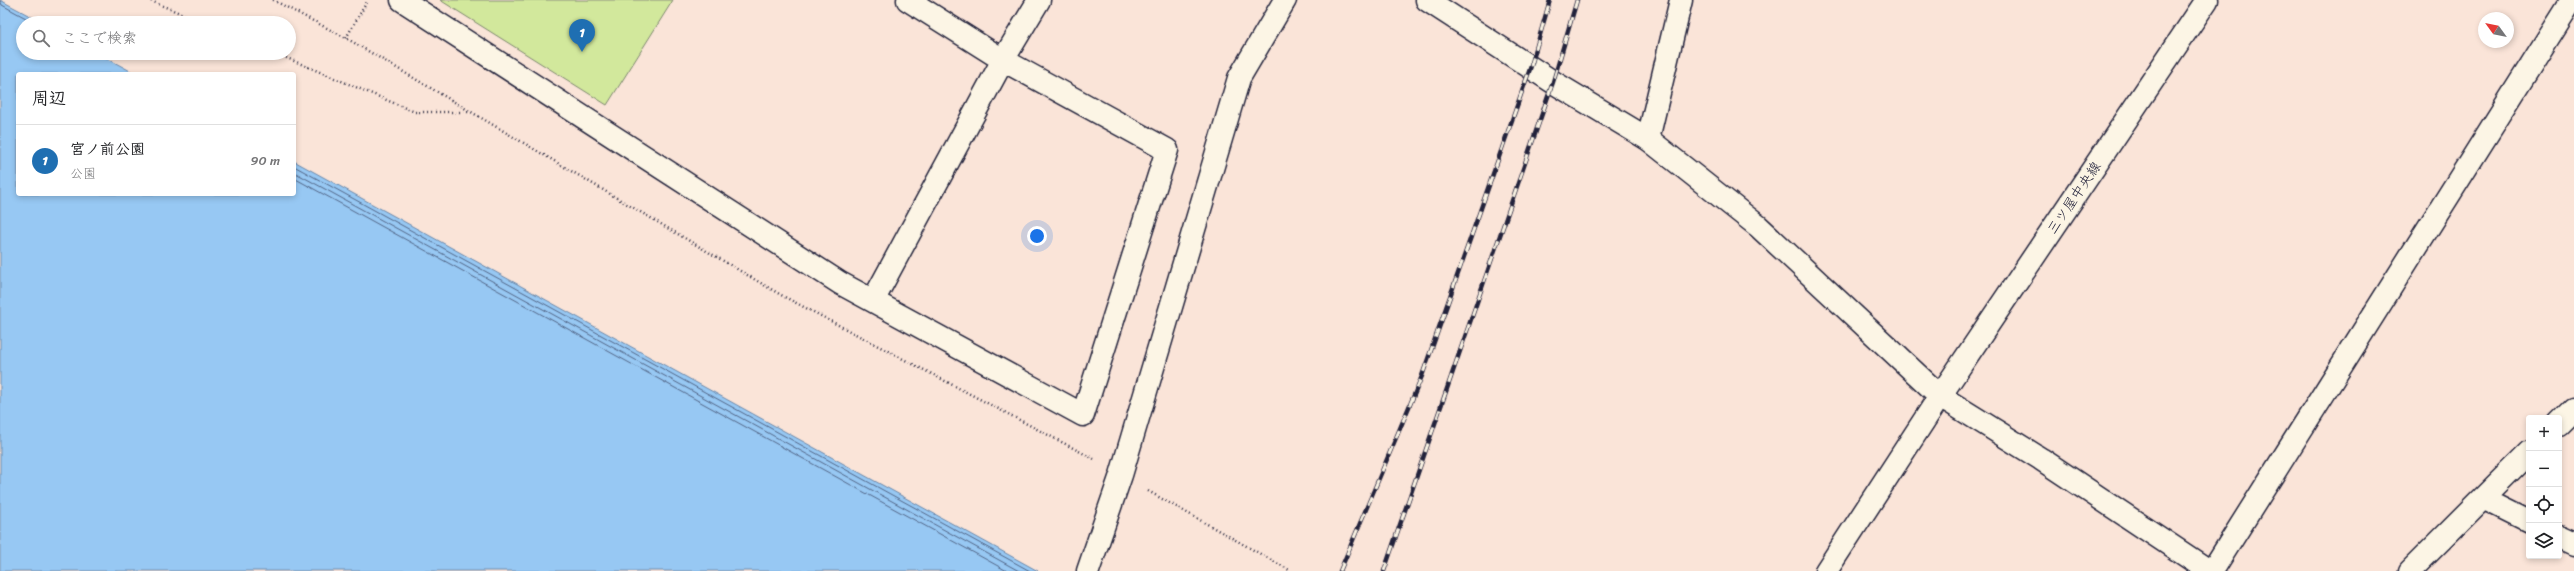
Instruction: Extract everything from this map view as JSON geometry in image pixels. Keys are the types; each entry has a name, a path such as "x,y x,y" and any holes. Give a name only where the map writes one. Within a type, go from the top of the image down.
{"street":[{"path":"406,1 840,283 874,299 1083,415 1167,150 1003,60 908,0"},
{"path":"874,299 1003,60 1039,0"},
{"path":"1088,571 1121,474 1239,78 1285,0"},
{"path":"1427,0 1552,82 1648,140 1758,226 1940,396 2041,459 2209,571"},
{"path":"1648,140 1681,0"},
{"name":"三ツ屋中央線","path":"1826,571 1940,396 2207,0"},
{"path":"2212,571 2572,0"},
{"path":"2562,421 2574,410"},
{"path":"2410,571 2526,455"},
{"path":"2482,498 2526,520"},
{"path":"2562,538 2574,544"}],"path":[{"path":"273,0 346,38 781,295 980,398 1121,474 1290,571"},
{"path":"346,38 368,0"},
{"path":"151,1 187,16"},
{"path":"292,60 415,112 470,112"}],"green space":[{"path":"440,0 673,0 607,105"}],"water":[{"path":"0,0 30,16 16,16 16,60 110,60 132,72 16,72 16,196 296,196 296,162 1038,571 0,571"}],"railway":[{"path":"1340,571 1422,376 1531,66 1550,0"},
{"path":"1384,571 1553,82 1577,0"}],"place":[{"name":"宮ノ前公園","path":"582,52"}]}
